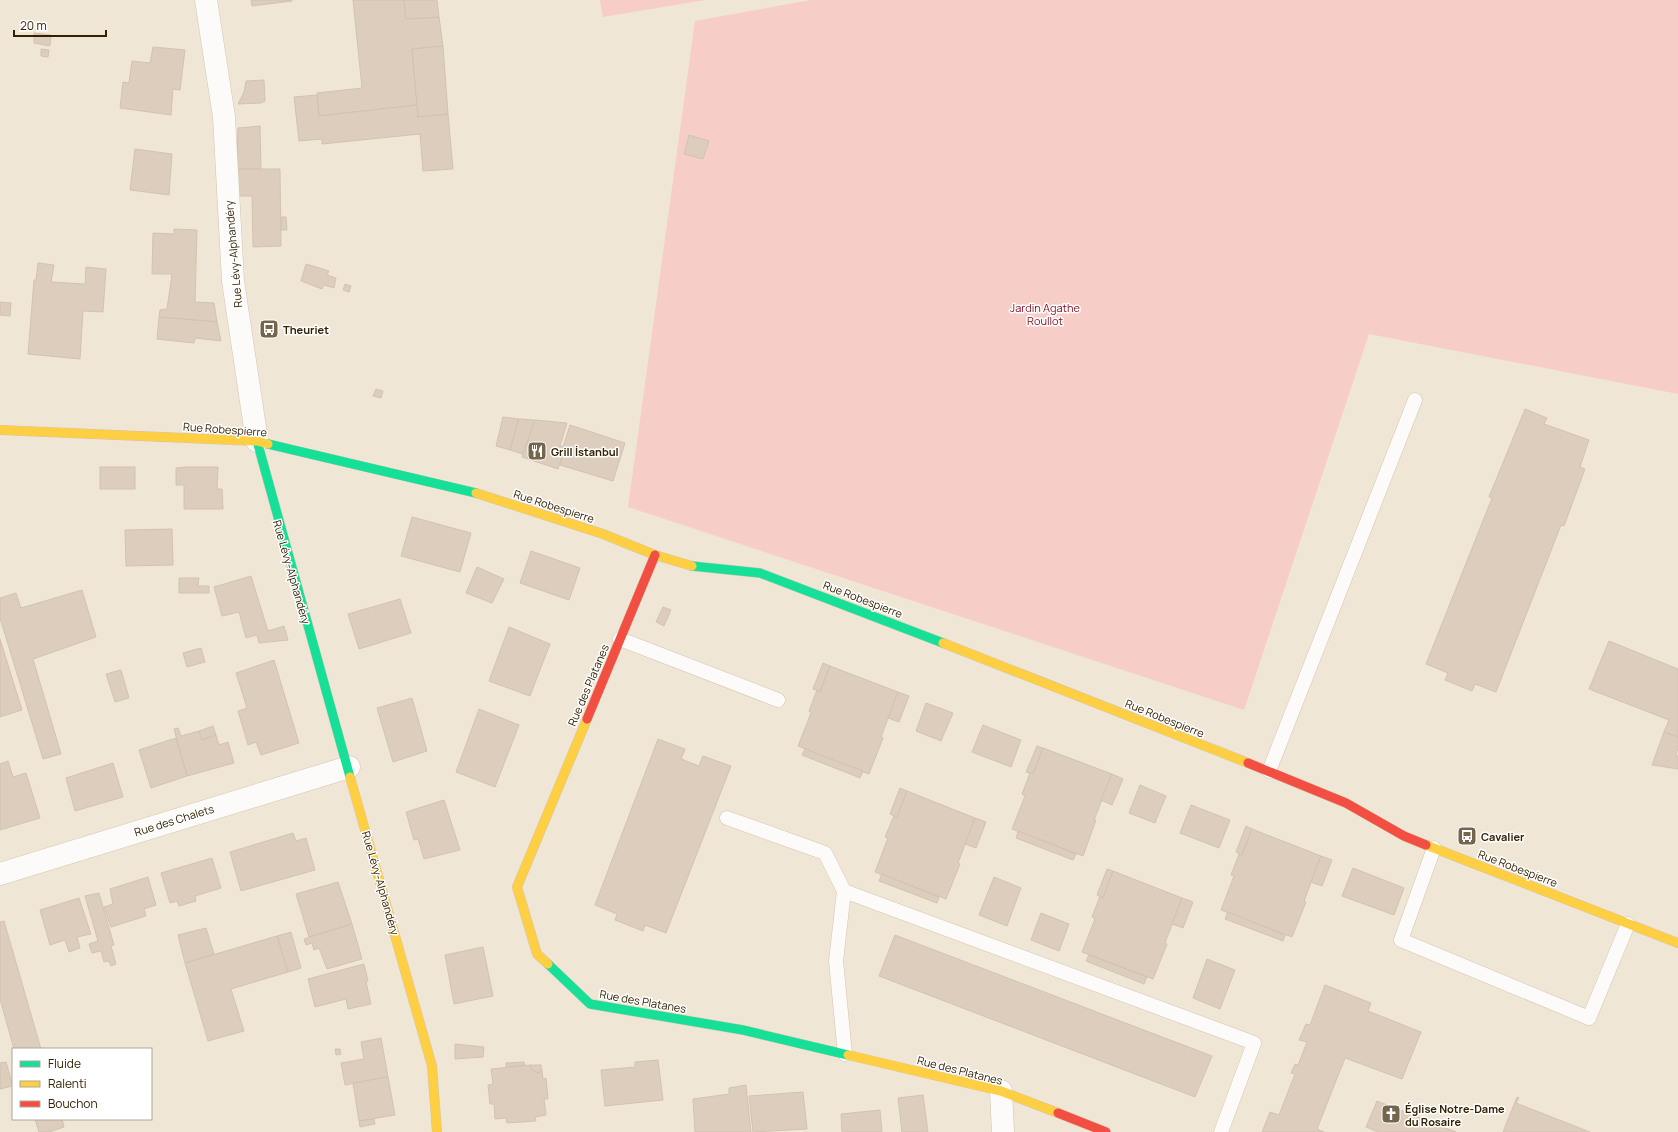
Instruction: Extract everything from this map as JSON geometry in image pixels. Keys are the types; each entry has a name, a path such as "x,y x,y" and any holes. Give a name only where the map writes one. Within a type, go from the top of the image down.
{"street":[{"name":"Rue Lévy-Alphandéry","path":"206,0 224,118 233,281 257,441 277,517 349,767 432,1066 437,1132"},
{"name":"Rue Robespierre","path":"0,430 257,441 465,490 603,534 655,555 692,566 760,573 1346,803 1404,836 1678,943"},
{"name":"Rue des Platanes","path":"655,555 517,887 536,954 590,1004 743,1030 1001,1091 1106,1132"},
{"name":"Rue des Chalets","path":"0,874 349,767"},
{"path":"1001,1091 1004,1132"}],"lane":[{"path":"1269,772 1415,400"},
{"path":"620,639 778,700"},
{"path":"727,818 825,853 844,891 836,961 845,1054"},
{"path":"1434,848 1401,940 1589,1018 1628,924"},
{"path":"844,891 1254,1043 1222,1132"}],"green space":[{"path":"600,0 705,0 603,17"},
{"name":"Jardin Agathe Roullot","path":"811,0 1678,0 1678,394 1369,334 1244,710 628,507 695,21"}],"building":[{"path":"251,0 292,0 292,1 252,6"},
{"path":"353,0 404,0 406,19 439,17 443,46 412,49 417,105 319,116 317,93 362,88"},
{"path":"404,0 437,0 439,17 406,19"},
{"path":"34,33 51,35 50,46 34,43"},
{"path":"443,46 448,114 418,117 412,49"},
{"path":"153,47 185,50 180,90 173,89 171,115 120,108 123,82 129,83 132,61 150,63"},
{"path":"41,49 49,50 48,57 41,56"},
{"path":"264,80 265,101 261,103 238,104 244,92 246,81"},
{"path":"317,95 319,116 417,105 418,117 448,114 453,169 423,171 420,134 322,144 322,139 299,141 294,97"},
{"path":"260,126 261,169 237,169 238,128"},
{"path":"689,135 709,141 703,159 684,154"},
{"path":"135,149 172,154 169,195 130,190"},
{"path":"237,169 280,169 281,246 253,247 252,196 237,196"},
{"path":"281,217 286,217 287,230 281,230"},
{"path":"174,229 197,230 195,302 214,303 217,322 159,317 160,310 167,309 172,274 152,274 153,233 174,234"},
{"path":"38,263 54,265 51,282 85,284 86,267 106,269 103,312 83,311 80,359 28,354 34,280 36,280"},
{"path":"306,264 329,271 327,275 336,278 334,288 324,285 322,289 301,281"},
{"path":"345,284 351,286 349,292 343,290"},
{"path":"0,302 11,303 10,316 0,315"},
{"path":"159,317 217,322 221,341 195,338 194,343 157,339"},
{"path":"376,389 383,391 381,398 373,396"},
{"path":"1525,409 1547,418 1544,424 1589,440 1580,467 1585,469 1564,526 1561,525 1496,692 1475,684 1472,691 1445,680 1448,673 1426,664 1492,498 1489,497"},
{"path":"503,417 519,419 510,450 496,446"},
{"path":"519,419 535,420 523,454 510,450"},
{"path":"535,420 567,423 560,446 565,447 558,469 522,457"},
{"path":"570,425 625,443 613,481 560,465 565,447 563,447"},
{"path":"100,467 135,467 135,489 100,489"},
{"path":"218,467 217,489 222,489 223,509 184,509 184,485 176,485 176,468"},
{"path":"412,517 471,533 460,572 401,556"},
{"path":"172,529 173,565 126,566 125,530"},
{"path":"531,551 580,568 569,600 520,583"},
{"path":"477,567 504,579 492,603 466,593"},
{"path":"251,576 268,631 284,626 288,640 259,643 257,635 246,638 239,612 222,616 214,587"},
{"path":"179,578 199,578 198,586 209,586 209,593 179,593"},
{"path":"82,590 96,637 33,659 61,754 43,759 0,618 0,598 16,593 21,608"},
{"path":"400,599 411,633 359,649 348,614"},
{"path":"663,607 671,610 664,626 656,622"},
{"path":"509,627 550,644 530,696 489,681"},
{"path":"0,639 22,710 0,717"},
{"path":"1609,641 1678,669 1678,737 1664,732 1669,720 1589,689"},
{"path":"201,648 205,662 187,667 183,653"},
{"path":"274,660 299,743 261,755 256,742 248,745 238,711 247,708 236,673"},
{"path":"823,663 830,666 820,692 813,689"},
{"path":"830,666 898,692 869,774 798,746 811,713 809,711 817,690 820,692"},
{"path":"121,670 129,698 115,702 106,674"},
{"path":"898,692 909,696 899,722 888,718"},
{"path":"412,698 427,751 393,762 377,708"},
{"path":"926,703 953,713 941,741 916,731"},
{"path":"479,709 519,725 495,787 456,772"},
{"path":"983,725 1021,740 1011,767 972,752"},
{"path":"213,726 216,735 202,740 199,731"},
{"path":"178,728 181,736 199,731 202,740 216,735 219,745 228,742 234,763 187,776 174,729"},
{"path":"1664,732 1678,737 1678,748 1676,755 1678,756 1678,769 1652,765"},
{"path":"176,738 187,776 151,788 139,750"},
{"path":"658,739 685,749 681,759 699,766 703,756 731,766 666,933 645,925 643,931 615,920 617,914 595,905"},
{"path":"1037,746 1043,748 1033,774 1026,772"},
{"path":"1043,748 1112,774 1094,820 1096,820 1083,856 1012,829 1025,796 1022,794 1030,773 1033,774"},
{"path":"805,749 863,771 860,778 802,755"},
{"path":"8,761 13,777 26,773 40,818 0,830 0,764"},
{"path":"113,763 123,797 75,811 66,778"},
{"path":"1112,774 1123,779 1112,805 1101,800"},
{"path":"1140,785 1166,796 1155,823 1129,813"},
{"path":"900,788 907,791 897,817 890,814"},
{"path":"907,791 975,818 958,863 960,864 946,899 875,872 888,838 885,837 894,816 897,817"},
{"path":"444,800 460,850 424,859 418,839 414,840 406,812"},
{"path":"1191,805 1230,820 1219,848 1180,833"},
{"path":"975,818 986,822 976,848 965,844"},
{"path":"1246,826 1252,829 1242,855 1236,852"},
{"path":"1252,829 1321,856 1304,901 1306,902 1292,937 1221,910 1234,876 1231,875 1239,854 1242,855"},
{"path":"1018,831 1076,854 1073,860 1016,838"},
{"path":"293,833 296,841 306,838 315,870 241,891 230,852"},
{"path":"1321,856 1332,860 1322,886 1311,882"},
{"path":"212,858 221,888 195,896 196,901 179,906 177,901 170,903 161,873"},
{"path":"1353,868 1404,888 1394,915 1342,896"},
{"path":"1107,869 1113,871 1103,898 1097,895"},
{"path":"1113,871 1182,898 1165,943 1167,944 1153,979 1082,952 1095,919 1092,917 1100,896 1103,898"},
{"path":"882,874 939,897 937,903 879,881"},
{"path":"148,877 156,905 144,909 146,916 111,927 104,907 113,904 110,889"},
{"path":"994,877 1021,888 1007,926 979,915"},
{"path":"338,882 352,924 309,937 296,894"},
{"path":"99,893 114,945 111,946 116,964 111,966 109,961 104,962 101,951 92,953 89,944 98,941 85,896"},
{"path":"79,898 91,934 77,937 80,948 69,952 65,940 50,945 40,910"},
{"path":"1182,898 1193,902 1183,928 1172,924"},
{"path":"1228,912 1285,935 1283,941 1225,919"},
{"path":"1041,913 1069,924 1059,951 1031,940"},
{"path":"4,921 41,1048 14,1048 0,999 0,922"},
{"path":"352,924 362,959 327,969 319,948 314,950 312,943 306,945 304,939"},
{"path":"206,928 214,954 185,963 178,935"},
{"path":"291,932 301,968 288,972 277,936"},
{"path":"895,935 1212,1056 1195,1097 879,976"},
{"path":"277,936 288,972 231,989 244,1031 208,1041 185,963"},
{"path":"483,947 493,996 454,1004 445,955"},
{"path":"1089,955 1147,977 1144,984 1086,961"},
{"path":"1207,959 1235,970 1220,1009 1193,998"},
{"path":"364,964 371,1004 348,1009 346,999 315,1007 308,979"},
{"path":"1325,985 1371,1003 1368,1011 1421,1032 1402,1079 1345,1058 1317,1129 1324,1132 1262,1132 1270,1112 1279,1115 1295,1074 1291,1073 1295,1064 1298,1065 1307,1042 1299,1040 1306,1024 1310,1025"},
{"path":"381,1038 388,1077 345,1085 341,1063 364,1059 361,1042"},
{"path":"455,1044 484,1047 483,1057 455,1059"},
{"path":"335,1049 340,1049 341,1054 336,1055"},
{"path":"658,1060 663,1100 605,1106 601,1070 635,1067 635,1062"},
{"path":"6,1062 12,1086 0,1089 0,1063"},
{"path":"524,1062 525,1065 506,1067 506,1063"},
{"path":"530,1065 531,1069 538,1073 542,1071 543,1079 546,1078 548,1099 544,1099 546,1115 535,1117 536,1121 507,1123 506,1118 495,1119 494,1104 490,1104 488,1085 493,1084 491,1069"},
{"path":"530,1065 541,1065 542,1071 538,1073 531,1069"},
{"path":"388,1077 395,1115 359,1121 353,1083"},
{"path":"746,1085 751,1132 695,1132 693,1099 729,1094 729,1088"},
{"path":"803,1092 807,1129 753,1132 749,1096"},
{"path":"923,1095 928,1132 902,1132 898,1098"},
{"name":"Église Notre-Dame du Rosaire","path":"1517,1097 1519,1098 1516,1103 1590,1132 1503,1132"},
{"name":"Église Notre-Dame du Rosaire","path":"1377,1101 1456,1132 1378,1132 1366,1127"},
{"path":"880,1110 882,1132 842,1132 841,1114"},
{"path":"374,1119 375,1124 360,1127 359,1121"},
{"path":"35,1120 62,1120 64,1127 49,1132 39,1132"}],"traffic: fast":[{"path":"257,441 350,777"},
{"path":"268,444 476,493"},
{"path":"692,566 760,573 943,643"},
{"path":"548,964 590,1004 743,1030 848,1055"}],"traffic: slow":[{"path":"0,430 257,441 268,444"},
{"path":"476,493 603,534 655,555 692,566"},
{"path":"943,643 1248,763"},
{"path":"548,964 537,954 517,887 587,719"},
{"path":"350,777 432,1066 437,1132"},
{"path":"1426,845 1678,943"},
{"path":"848,1055 1001,1091 1058,1113"}],"traffic: jam":[{"path":"587,719 655,555"},
{"path":"1248,763 1346,803 1404,836 1426,845"},
{"path":"1058,1113 1106,1132"}],"place":[{"name":"Theuriet","path":"269,329"},
{"name":"Grill İstanbul","path":"537,451"},
{"name":"Cavalier","path":"1467,836"},
{"name":"Église Notre-Dame du Rosaire","path":"1391,1114"}]}
